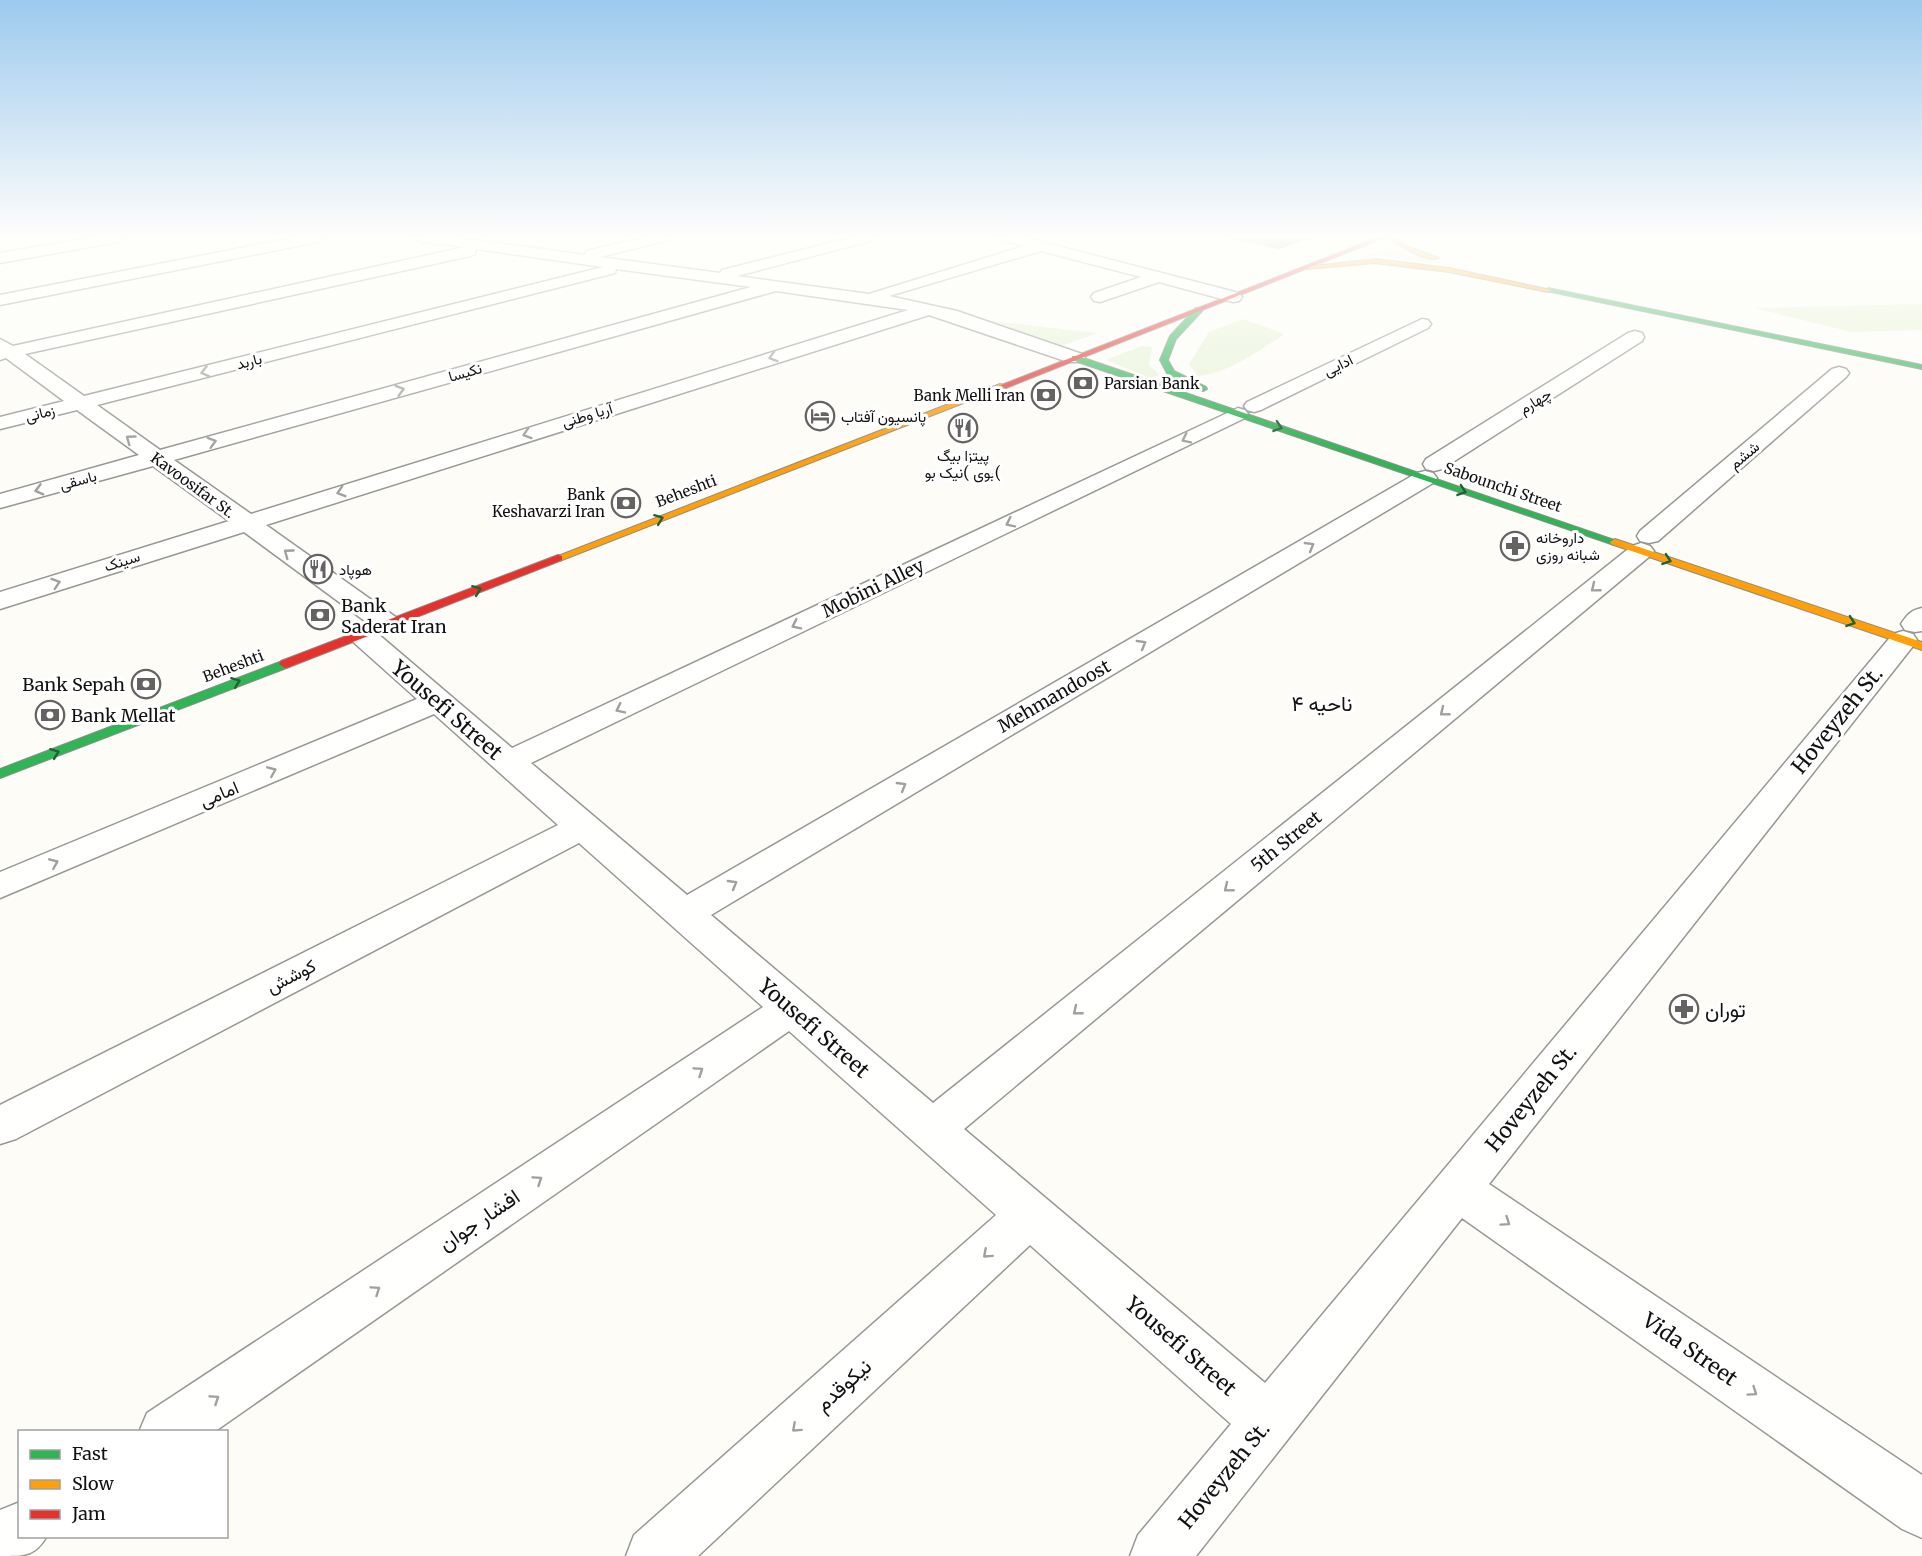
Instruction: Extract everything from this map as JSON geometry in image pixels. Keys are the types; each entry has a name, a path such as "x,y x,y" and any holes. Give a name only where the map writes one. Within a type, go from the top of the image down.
{"main road":[{"name":"Beheshti","path":"0,774 1199,310"},
{"name":"Sabounchi Street","path":"1199,310 1169,344 1164,357 1167,369 1183,381 1246,410 1378,446"},
{"path":"1642,310 1922,367"},
{"path":"1682,310 1922,359"},
{"name":"Sabounchi Street","path":"1075,358 1432,468 1915,629"}],"street":[{"path":"3,350 193,310"},
{"name":"باربد","path":"80,403 454,310"},
{"name":"نکیسا","path":"156,458 690,310"},
{"name":"آریا وطنی","path":"245,522 928,310"},
{"path":"932,310 1075,358"},
{"name":"ادایی","path":"1246,410 1422,324"},
{"name":"چهارم","path":"1432,468 1635,337"},
{"name":"Kavoosifar St.","path":"3,350 245,522 374,629"},
{"name":"ششم","path":"1647,540 1839,373"},
{"name":"زمانی","path":"0,423 80,403"},
{"name":"Mobini Alley","path":"508,762 1246,410"},
{"name":"باسقی","path":"0,501 156,458"},
{"name":"Mehmandoost","path":"683,914 1432,468"},
{"name":"سینک","path":"0,601 245,522"},
{"name":"5th Street","path":"932,1130 1647,540"},
{"name":"Yousefi Street","path":"374,629 437,701 1268,1421"},
{"name":"Hoveyzeh St.","path":"1159,1556 1915,629"},
{"name":"امامی","path":"0,886 437,701"},
{"name":"کوشش","path":"0,1126 582,826"},
{"name":"افشار جوان","path":"167,1430 792,1008"},
{"name":"Vida Street","path":"1458,1189 1922,1509"},
{"name":"نیکوقدم","path":"655,1556 1030,1215"},
{"path":"0,1544 18,1532"}],"green space":[{"path":"1761,310 1922,310 1922,330 1852,332"},
{"path":"1243,319 1284,334 1231,366 1198,376 1189,364 1209,332"},
{"path":"984,320 1097,333 1056,348 980,322"},
{"path":"1142,346 1152,347 1149,365 1160,375 1151,378 1106,360"}],"traffic: fast":[{"path":"1199,310 1173,338 1164,360 1171,373 1203,389"},
{"path":"1643,310 1922,367"},
{"path":"1075,358 1615,542"},
{"path":"0,774 285,664"}],"traffic: slow":[{"path":"558,558 1003,386"},
{"path":"1615,542 1922,646"}],"traffic: jam":[{"path":"1003,386 1198,310"},
{"path":"285,664 558,558"}],"place":[{"name":"Parsian Bank","path":"1083,383"},
{"name":"Bank Melli Iran","path":"1046,395"},
{"name":"پانسیون آفتاب","path":"820,416"},
{"name":"پیتزا بیگ بوی )نیک بو(","path":"963,428"},
{"name":"Bank Keshavarzi Iran","path":"626,503"},
{"name":"داروخانه شبانه روزی","path":"1515,546"},
{"name":"هوپاد","path":"318,569"},
{"name":"Bank Saderat Iran","path":"320,615"},
{"name":"Bank Sepah","path":"146,684"},
{"name":"Bank Mellat","path":"50,715"},
{"name":"توران","path":"1684,1009"}],"district":[{"name":"ناحیه ۴","path":"1322,703"}]}
